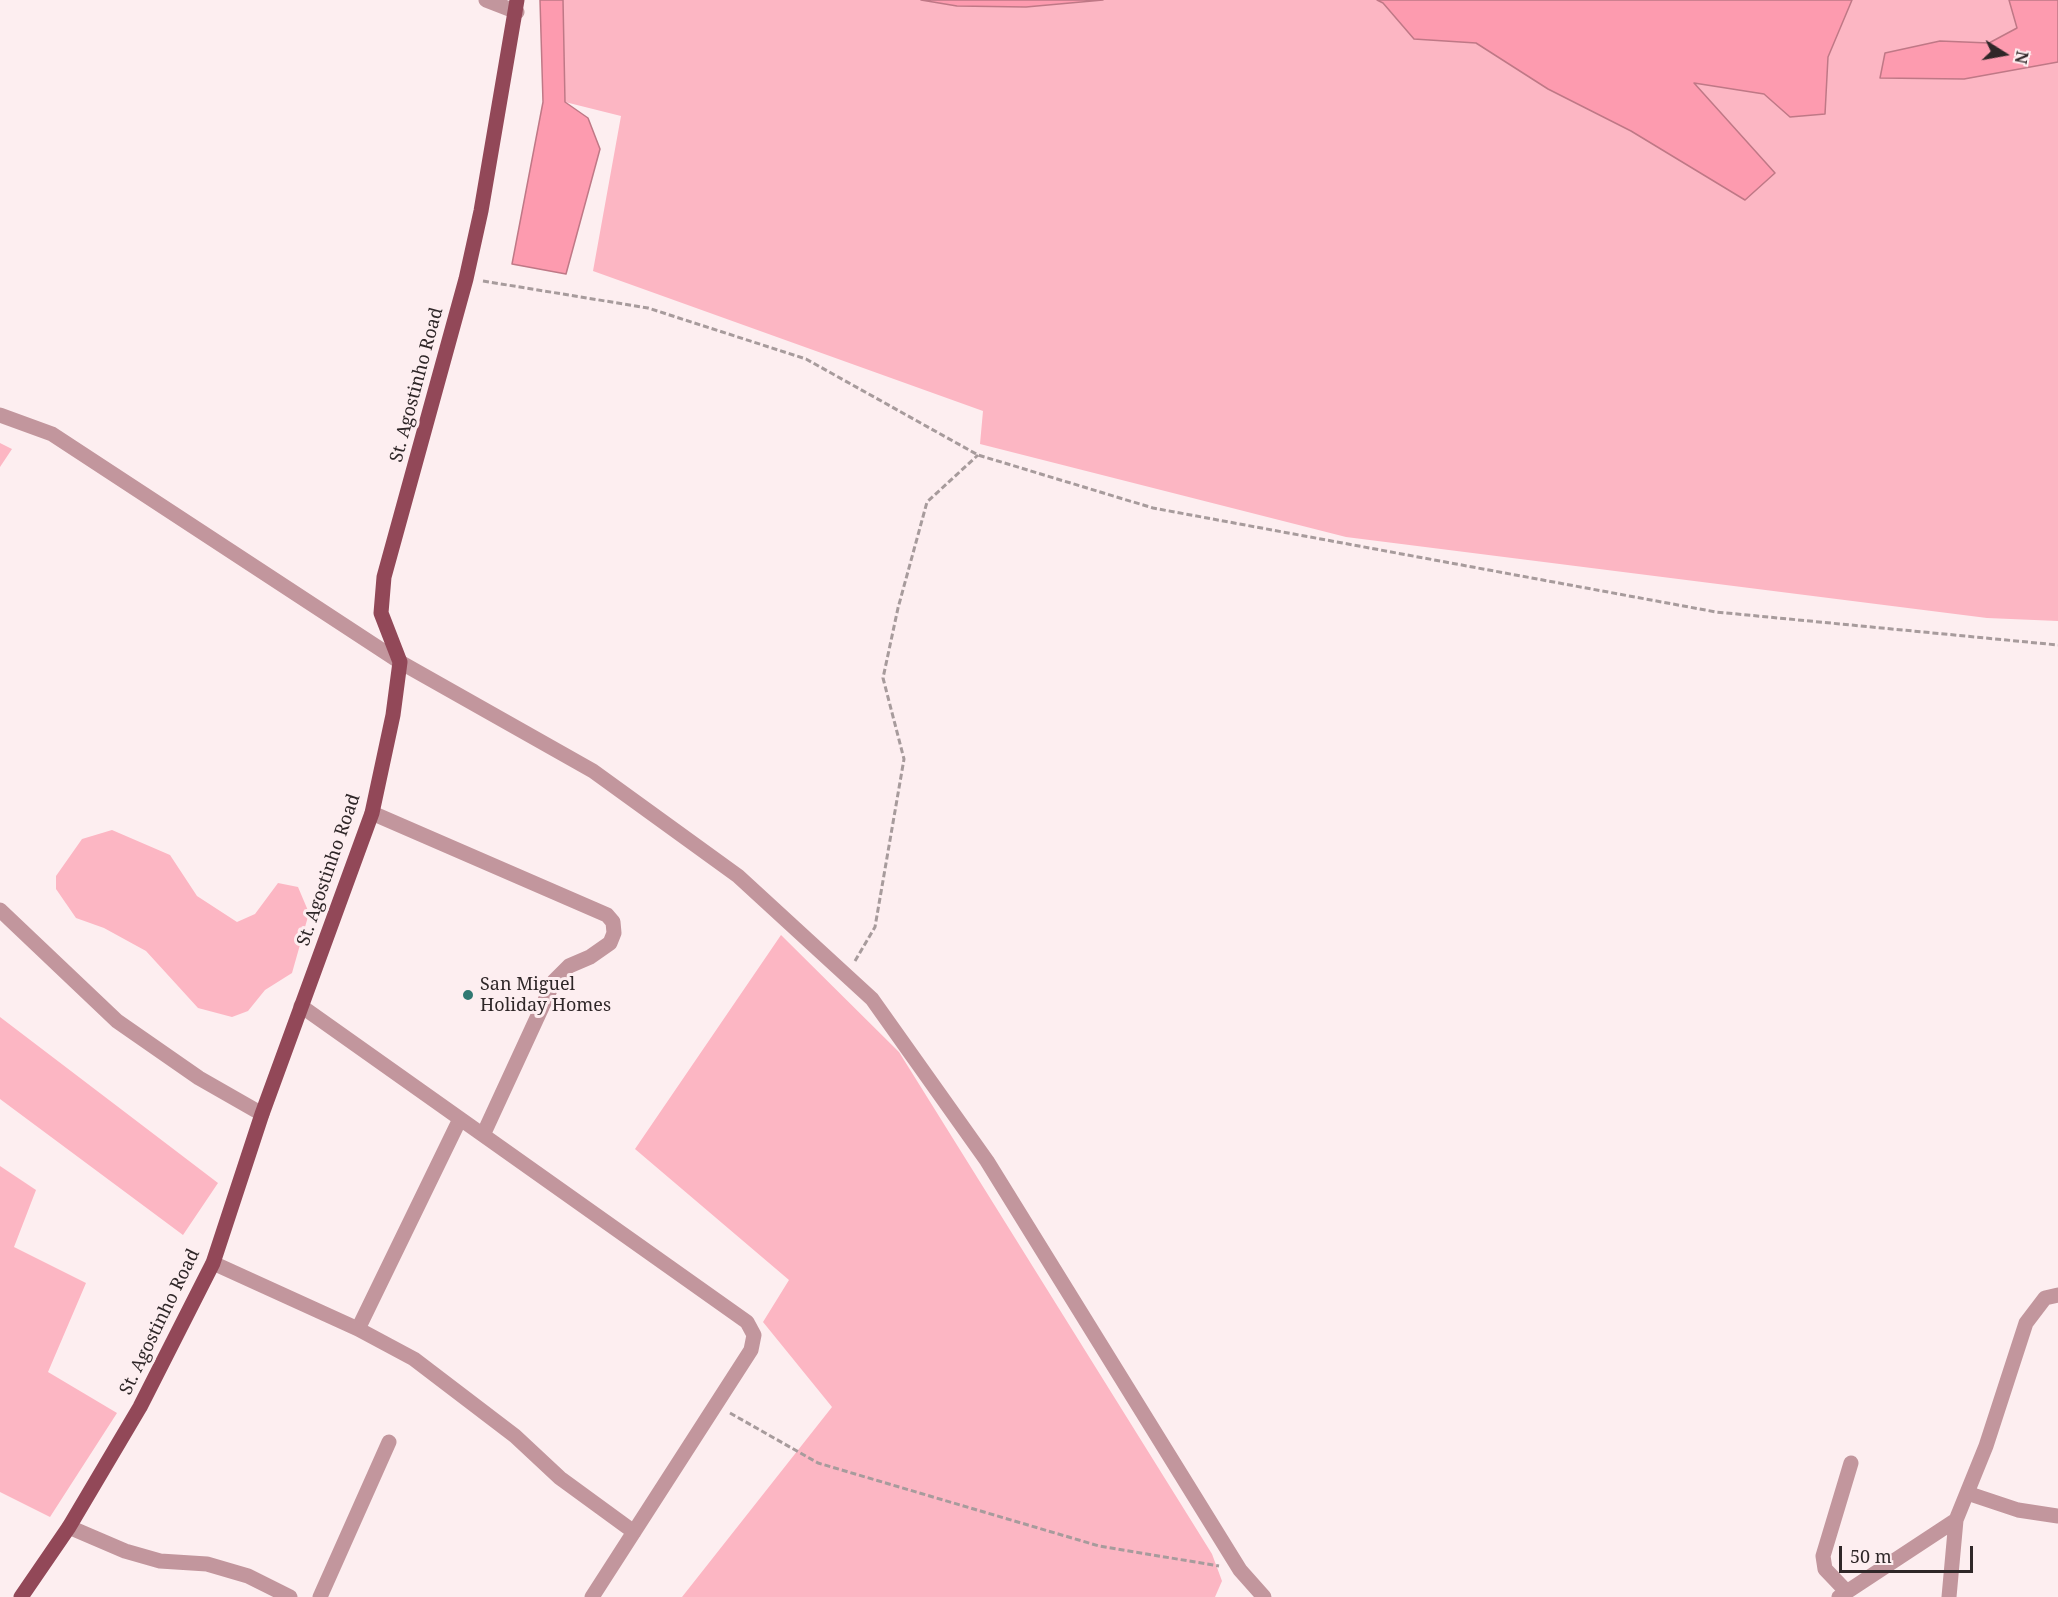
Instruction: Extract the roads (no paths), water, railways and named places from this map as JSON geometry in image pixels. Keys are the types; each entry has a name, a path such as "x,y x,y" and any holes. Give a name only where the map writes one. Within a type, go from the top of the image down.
{"main road":[{"name":"St. Agostinho Road","path":"21,1597 69,1527 140,1407 213,1263 262,1114 372,813 393,715 400,662 381,613 384,577 466,279 517,6"}],"street":[{"path":"486,0 517,6"},
{"path":"0,415 52,434 400,662 593,771 738,876 872,999 987,1161 1240,1570 1264,1597"},
{"path":"372,813 607,915 613,922 614,933 610,943 590,957 568,966 554,981 483,1135"},
{"path":"0,910 117,1021 199,1078 262,1114"},
{"path":"301,1006 747,1322 754,1335 751,1350 592,1597"},
{"path":"358,1329 460,1119"},
{"path":"213,1263 358,1329 414,1359 515,1436 560,1478 634,1532"},
{"path":"1949,1597 1956,1520 1986,1446 2026,1323 2045,1298 2058,1295"},
{"path":"321,1597 389,1442"},
{"path":"1851,1463 1823,1556 1826,1569 1842,1594 1956,1520"},
{"path":"1967,1493 2019,1510 2058,1516"},
{"path":"69,1527 125,1551 160,1561 207,1564 248,1576 290,1597"}],"place":[{"name":"San Miguel Holiday Homes","path":"468,995"}]}
